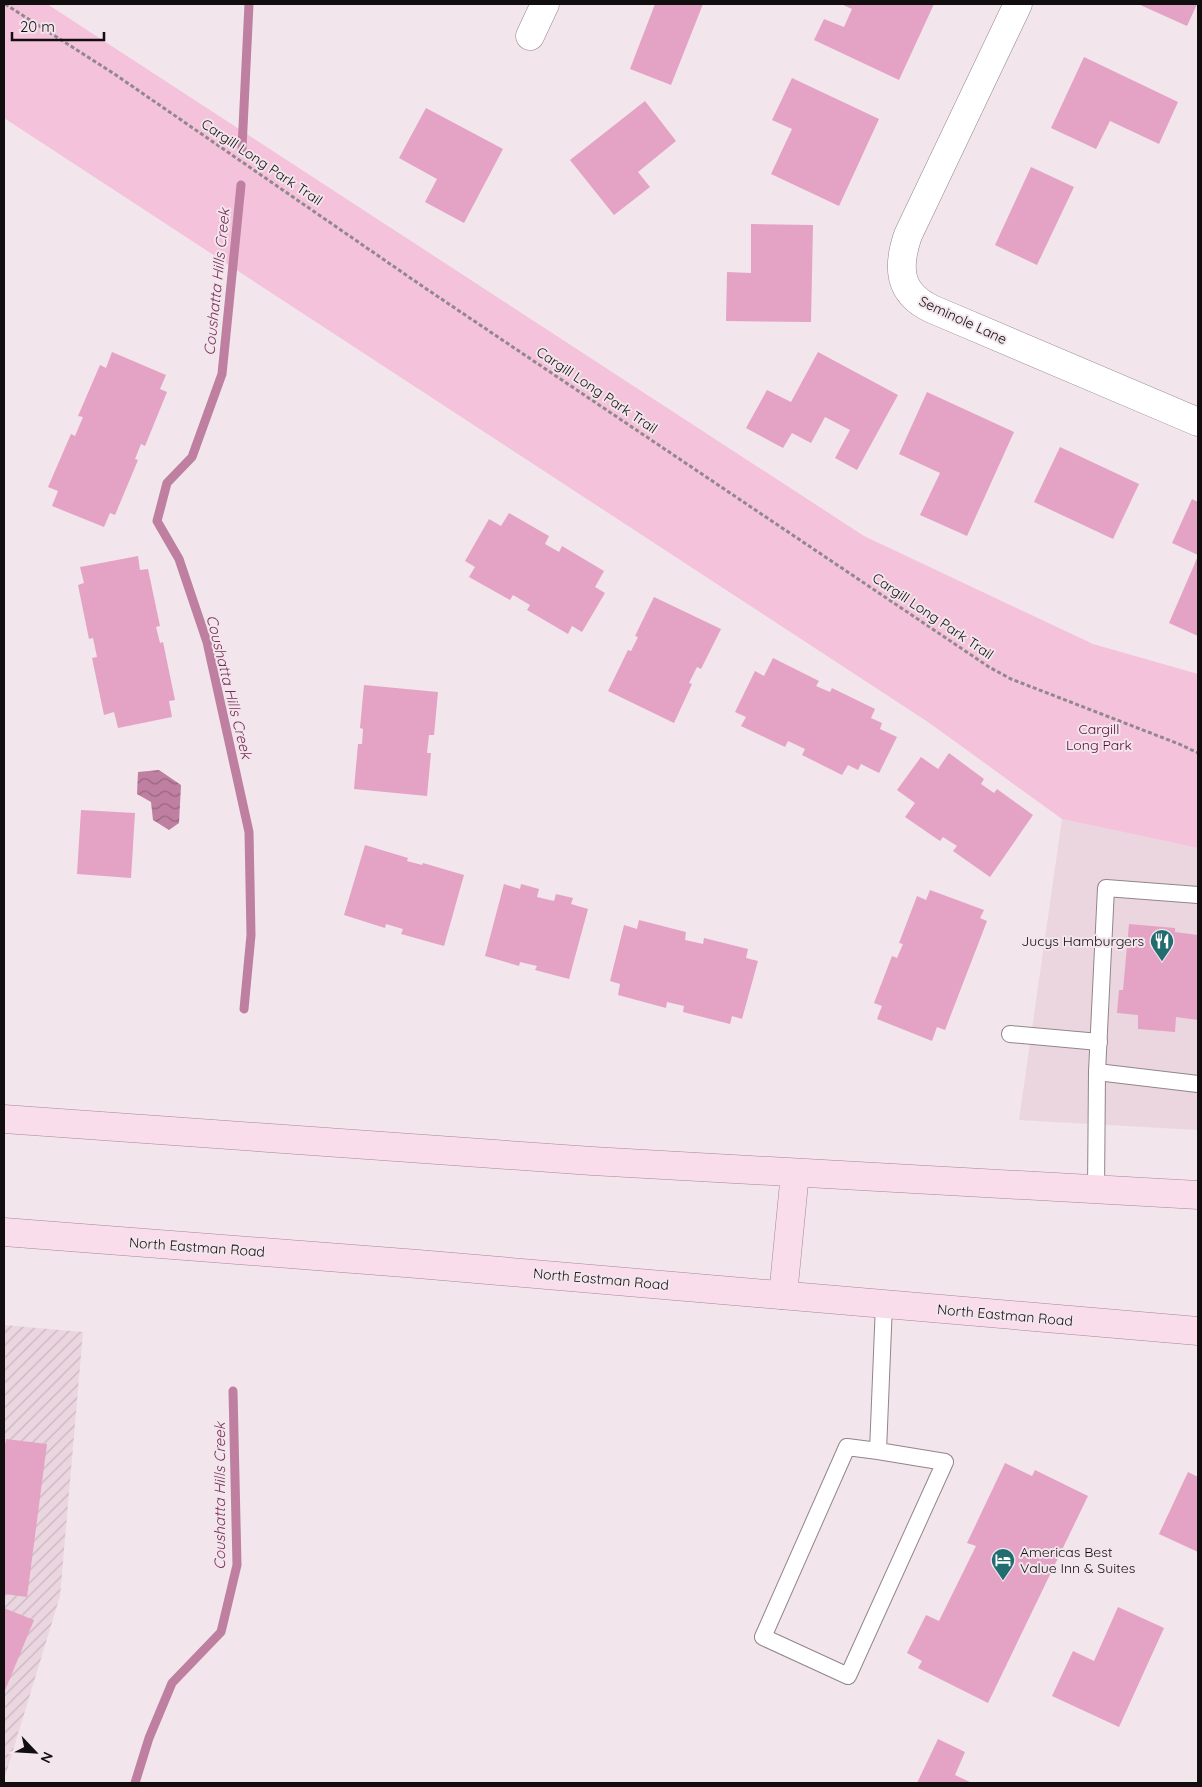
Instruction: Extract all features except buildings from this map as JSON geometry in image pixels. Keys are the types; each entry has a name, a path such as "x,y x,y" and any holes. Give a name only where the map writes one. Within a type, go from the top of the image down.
{"main road":[{"path":"4,1119 582,1160 1198,1196"},
{"path":"783,1295 795,1173"},
{"name":"North Eastman Road","path":"4,1232 418,1264 1198,1331"}],"street":[{"path":"530,36 545,4"},
{"name":"Seminole Lane","path":"1018,4 908,235 901,261 902,276 906,287 919,302 932,309 1198,422"}],"lane":[{"path":"1096,1190 1097,1072 1106,888 1198,895"},
{"path":"1010,1034 1099,1042"},
{"path":"1097,1072 1198,1084"},
{"path":"878,1451 884,1304"},
{"path":"847,1447 878,1451 945,1462 848,1676 763,1637 847,1447"}],"path":[{"name":"Cargill Long Park Trail","path":"5,4 113,73 425,288 989,667 1011,679 1198,753"}],"shaded area":[{"path":"1062,819 1198,848 1198,1130 1019,1120"},
{"path":"4,1325 83,1332 60,1596 4,1780"}],"green space":[{"name":"Cargill Long Park","path":"4,4 47,4 864,536 1093,644 1198,674 1198,848 1062,819 928,722 4,118"}],"water":[{"path":"159,770 181,785 179,823 169,830 153,820 151,802 137,794 138,772"}],"waterway":[{"name":"Coushatta Hills Creek","path":"242,148 249,4"},
{"name":"Coushatta Hills Creek","path":"241,185 222,374 192,457 167,483 157,521 179,559 207,642 249,832 251,935 244,1009"},
{"name":"Coushatta Hills Creek","path":"135,1783 149,1738 172,1683 221,1632 237,1565 233,1391"}],"place":[{"name":"Jucys Hamburgers","path":"1162,962"},
{"name":"Americas Best Value Inn & Suites","path":"1003,1581"}]}
